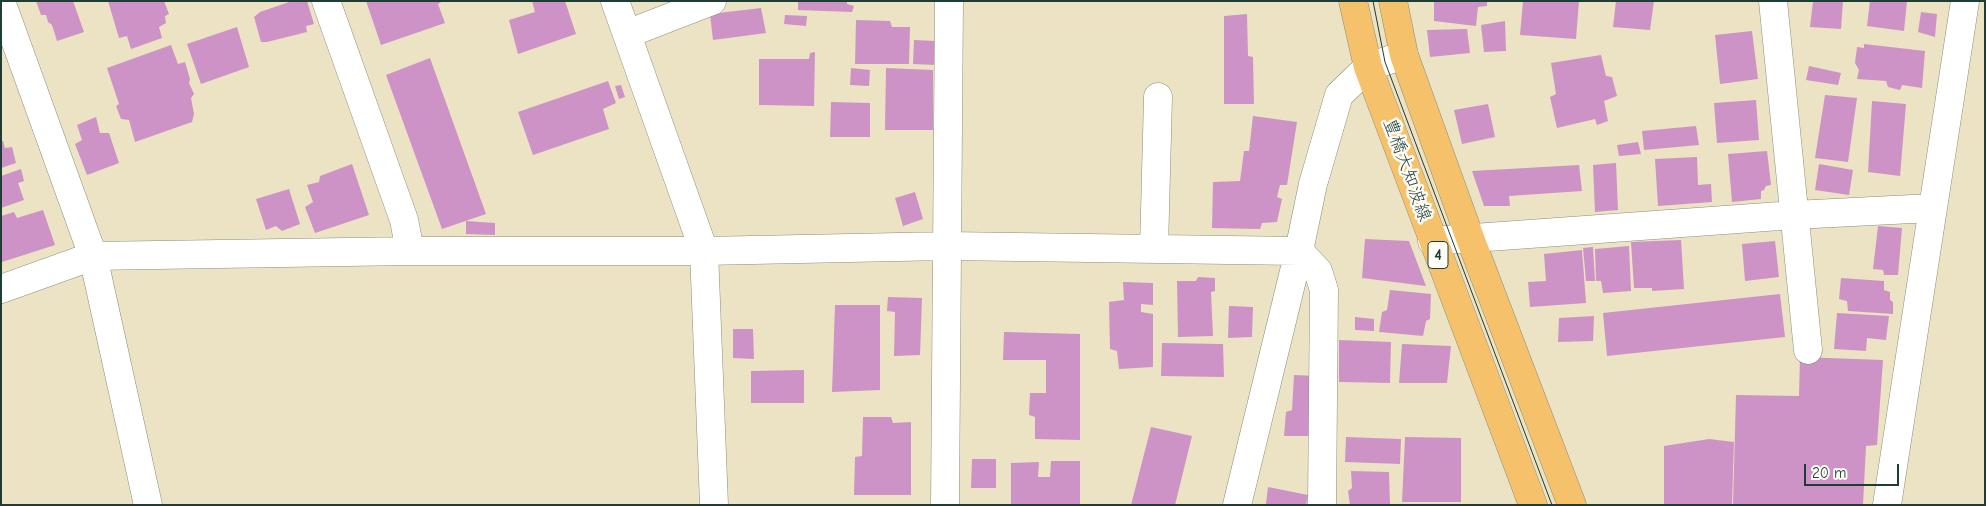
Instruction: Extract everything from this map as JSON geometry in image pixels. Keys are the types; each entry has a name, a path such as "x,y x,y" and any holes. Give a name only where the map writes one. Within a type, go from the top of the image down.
{"main road":[{"name":"豊橋大知波線","path":"1353,1 1368,67 1432,242 1533,505"},
{"name":"豊橋大知波線","path":"1393,1 1404,55 1470,238 1572,505"}],"street":[{"path":"1,1 92,256 148,505"},
{"path":"326,1 404,220 410,251"},
{"path":"615,1 704,251 714,505"},
{"path":"626,34 712,1"},
{"path":"945,505 950,1"},
{"path":"1773,1 1808,350"},
{"path":"1887,505 1965,1"},
{"path":"1237,505 1299,251 1313,184 1339,95 1368,67 1404,55"},
{"path":"1154,249 1158,97"},
{"path":"1432,242 1794,215 1932,208"},
{"path":"1,289 92,256 410,251 704,251 947,246 1299,251 1318,271 1324,290 1322,505"}],"building":[{"path":"36,1 73,1 84,32 57,41 52,25 48,22 46,15 41,15"},
{"path":"108,1 164,1 169,14 165,16 166,23 159,27 162,38 131,49 127,36 119,38"},
{"path":"292,1 307,1 314,24 306,26 307,32 261,42 254,17 260,12"},
{"path":"366,1 443,1 438,4 445,23 381,45"},
{"path":"532,1 565,1 576,34 518,54 509,20 535,12"},
{"path":"798,1 847,1 847,4 854,6 852,12 798,10"},
{"path":"1434,1 1487,1 1487,6 1478,7 1476,26 1434,21"},
{"path":"1523,1 1579,1 1576,39 1520,35"},
{"path":"1616,1 1654,1 1650,30 1613,27"},
{"path":"1813,1 1843,1 1841,29 1810,27"},
{"path":"1870,1 1907,1 1904,31 1867,26"},
{"path":"761,8 766,33 713,40 710,14"},
{"path":"1921,12 1937,14 1935,37 1918,32"},
{"path":"1247,14 1248,56 1253,57 1254,104 1224,104 1224,16"},
{"path":"785,15 807,16 806,26 784,24"},
{"path":"856,20 890,21 892,27 910,27 909,64 855,64"},
{"path":"1505,21 1506,51 1484,52 1481,25"},
{"path":"237,27 249,67 201,84 187,44"},
{"path":"1467,29 1470,53 1430,57 1427,30"},
{"path":"1752,31 1758,79 1720,84 1715,35"},
{"path":"914,40 935,41 936,65 913,64"},
{"path":"1864,44 1925,51 1922,88 1902,85 1900,90 1888,87 1886,81 1857,79 1859,70 1855,63 1857,47 1864,48"},
{"path":"171,45 178,64 185,62 190,79 189,83 194,94 191,98 194,114 192,122 135,142 129,120 121,119 116,106 119,104 107,68"},
{"path":"815,52 814,106 759,105 759,59 809,59 810,53"},
{"path":"1601,55 1606,76 1612,77 1617,96 1604,101 1608,121 1597,125 1595,119 1557,128 1550,97 1556,94 1551,63"},
{"path":"430,58 486,214 442,229 386,75"},
{"path":"1809,66 1841,73 1838,85 1806,80"},
{"path":"851,68 870,70 869,86 850,85"},
{"path":"886,68 933,70 933,130 885,130"},
{"path":"608,81 616,103 603,109 609,129 533,155 518,112"},
{"path":"621,85 625,97 619,99 615,86"},
{"path":"1825,95 1857,98 1848,162 1815,158"},
{"path":"1756,100 1759,140 1717,143 1714,103"},
{"path":"1872,101 1906,104 1900,176 1868,172"},
{"path":"831,102 870,103 870,137 830,137"},
{"path":"1488,104 1495,137 1462,144 1454,110"},
{"path":"1253,116 1297,122 1287,185 1280,185 1277,197 1282,199 1277,222 1262,223 1260,229 1212,228 1213,182 1240,181 1244,151 1249,151"},
{"path":"96,117 100,133 109,133 119,163 87,175 75,144 82,140 77,125"},
{"path":"1696,126 1699,145 1644,150 1642,131"},
{"path":"1,141 3,141 5,148 12,147 16,163 1,168"},
{"path":"1638,142 1641,154 1619,156 1617,145"},
{"path":"1767,151 1771,185 1766,186 1761,191 1761,199 1732,202 1728,154"},
{"path":"1697,157 1698,185 1711,184 1712,202 1658,206 1655,159"},
{"path":"1616,163 1618,210 1595,212 1593,165"},
{"path":"352,164 369,215 315,233 305,207 313,202 307,185 319,182 320,176"},
{"path":"1819,164 1853,170 1849,195 1815,190"},
{"path":"1579,165 1582,191 1509,196 1510,206 1484,206 1472,171"},
{"path":"21,169 24,181 18,183 24,200 1,208 1,176"},
{"path":"289,189 300,224 282,231 276,226 266,230 256,199"},
{"path":"915,192 923,219 903,226 895,198"},
{"path":"43,210 55,245 2,262 1,216 14,212 17,218"},
{"path":"466,221 495,223 495,235 466,234"},
{"path":"1878,226 1902,228 1898,275 1884,275 1883,270 1873,269"},
{"path":"1365,239 1409,241 1426,286 1362,278"},
{"path":"1681,240 1684,289 1652,291 1652,288 1634,288 1631,242"},
{"path":"1775,241 1779,277 1745,281 1742,244"},
{"path":"1629,246 1631,291 1603,293 1601,281 1596,281 1595,249"},
{"path":"1593,247 1595,281 1586,281 1583,248"},
{"path":"1582,250 1586,303 1530,307 1528,282 1546,281 1544,254"},
{"path":"1198,277 1215,278 1215,291 1211,292 1213,336 1178,337 1177,281 1196,281"},
{"path":"1841,278 1884,281 1884,290 1890,292 1890,300 1893,302 1893,314 1848,311 1847,301 1839,299"},
{"path":"1123,282 1153,283 1153,305 1141,304 1141,312 1153,314 1153,367 1119,369 1117,351 1110,349 1109,302 1124,300"},
{"path":"1390,290 1431,294 1430,319 1426,321 1423,336 1379,332 1382,312 1387,310"},
{"path":"1780,294 1785,337 1607,356 1603,313"},
{"path":"888,297 922,298 920,355 894,356 895,312 887,311"},
{"path":"835,305 880,305 880,390 832,392"},
{"path":"1229,306 1253,307 1252,337 1228,338"},
{"path":"1837,313 1889,316 1886,340 1867,338 1866,351 1834,349"},
{"path":"1594,316 1593,341 1558,342 1559,318"},
{"path":"1355,317 1374,319 1374,331 1355,330"},
{"path":"733,329 753,329 754,359 733,358"},
{"path":"1004,332 1080,334 1080,440 1035,439 1035,417 1029,415 1030,393 1046,393 1046,360 1003,360"},
{"path":"1339,340 1391,342 1390,383 1339,382"},
{"path":"1162,343 1223,344 1224,377 1161,376"},
{"path":"1402,344 1451,346 1447,383 1399,383"},
{"path":"1800,357 1883,360 1877,445 1866,446 1863,505 1733,505 1736,395 1799,396"},
{"path":"804,370 804,403 751,403 751,371"},
{"path":"1294,375 1316,376 1310,436 1284,436 1286,412 1292,410"},
{"path":"863,417 891,417 893,423 911,422 911,495 854,495 855,457 862,456"},
{"path":"1151,427 1192,436 1175,505 1131,505"},
{"path":"1346,437 1401,439 1400,464 1345,462"},
{"path":"1405,437 1461,438 1461,502 1402,502"},
{"path":"1709,439 1734,442 1732,505 1664,505 1664,446"},
{"path":"972,459 996,459 996,488 971,488"},
{"path":"1051,461 1080,461 1080,505 1011,505 1011,463 1039,462 1038,477 1050,477"},
{"path":"1351,471 1389,472 1390,505 1350,505 1348,491 1352,488"},
{"path":"1268,487 1308,495 1306,505 1266,504"}],"tram line":[{"path":"1373,1 1385,62 1552,505"}]}
